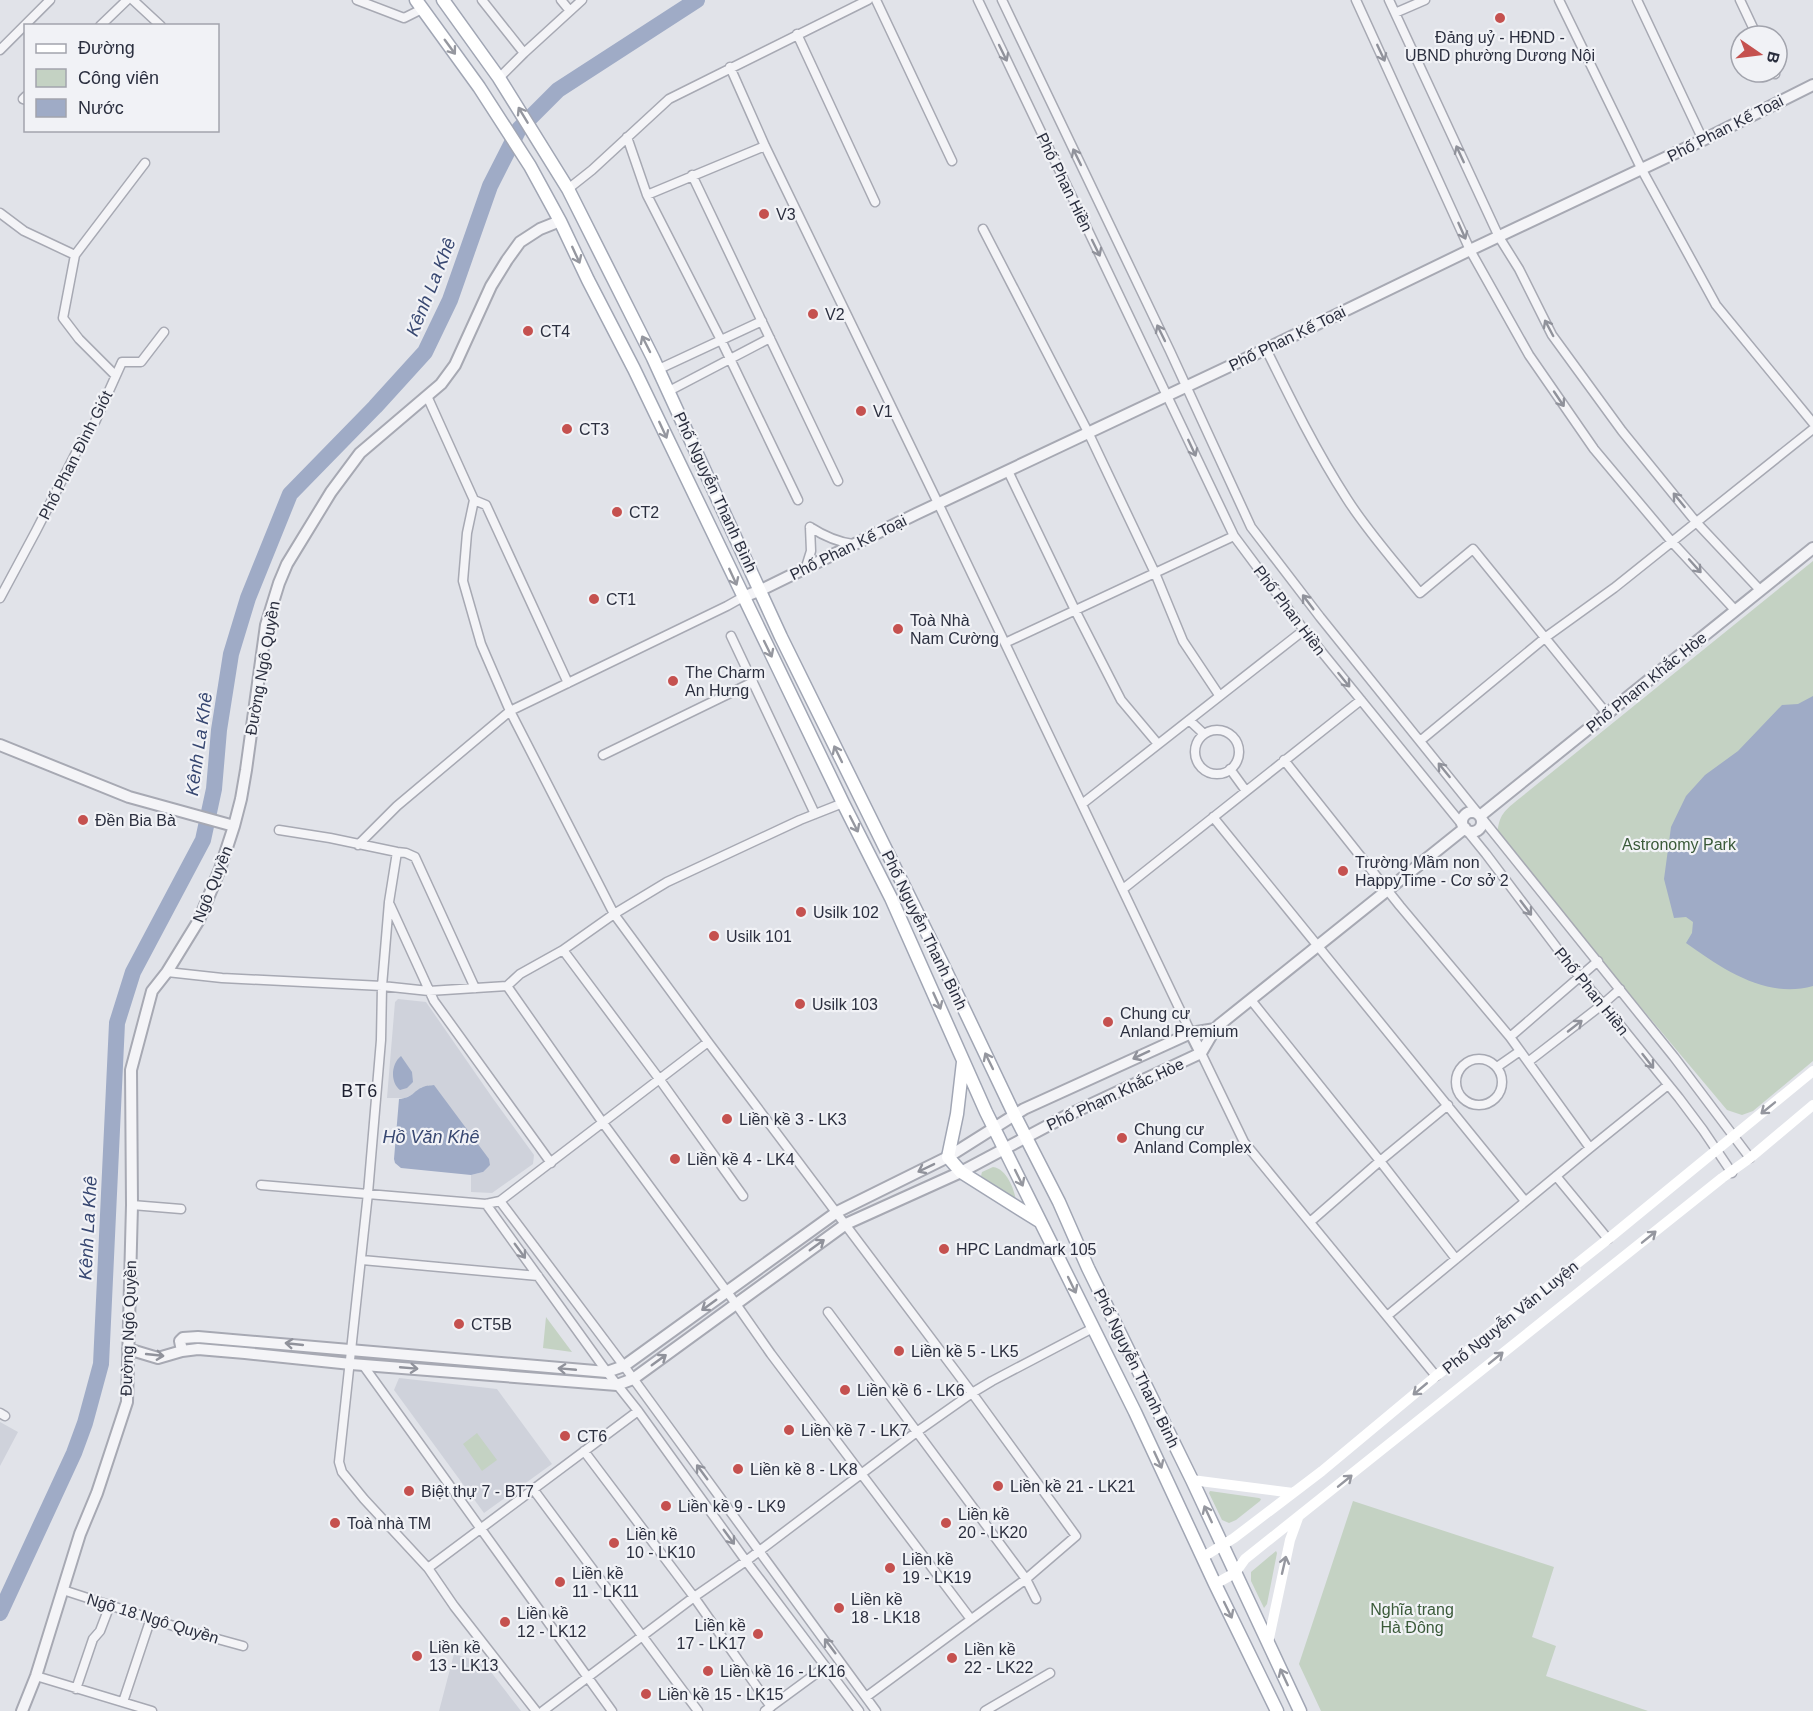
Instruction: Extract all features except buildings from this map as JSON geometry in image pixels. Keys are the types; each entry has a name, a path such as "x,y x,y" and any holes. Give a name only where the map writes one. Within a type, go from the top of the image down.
{"main road":[{"path":"443,0 499,78"},
{"name":"Phố Nguyễn Thanh Bình","path":"419,4 530,166 560,221 891,898 994,1128 1135,1412 1277,1711"},
{"name":"Phố Nguyễn Thanh Bình","path":"499,78 568,189 659,369 781,637 1025,1137 1059,1202 1088,1268 1192,1480 1300,1711"},
{"path":"963,1060 957,1114 948,1157 961,1172 1040,1222"},
{"name":"Phố Nguyễn Văn Luyện","path":"1203,1557 1223,1545 1293,1493 1813,1071"},
{"name":"Phố Nguyễn Văn Luyện","path":"1215,1584 1235,1573 1245,1559 1713,1185 1732,1173 1813,1105"},
{"path":"1192,1480 1293,1493"},
{"path":"1268,1643 1290,1540 1299,1517"}],"street":[{"path":"26,24 50,0"},
{"path":"102,24 127,0"},
{"path":"133,0 159,24"},
{"path":"357,0 404,18 419,4"},
{"path":"482,0 524,53"},
{"path":"561,0 570,10"},
{"path":"499,78 582,0"},
{"path":"568,189 669,99 868,0"},
{"path":"876,0 952,161"},
{"name":"Phố Phan Hiền","path":"978,0 1234,536 1304,630 1465,828 1572,968 1668,1085 1732,1173"},
{"name":"Phố Phan Hiền","path":"1002,0 1251,527 1320,617 1674,1057 1750,1158"},
{"path":"1356,0 1470,250 1529,355 1594,449 1672,542 1735,610"},
{"path":"1389,0 1499,237 1519,269 1552,335 1622,431 1696,522 1760,590"},
{"path":"1395,13 1425,0"},
{"path":"1559,0 1642,170 1716,305 1813,423"},
{"path":"1637,0 1703,140"},
{"path":"1740,0 1751,24"},
{"path":"0,50 24,26"},
{"path":"797,34 875,202"},
{"path":"730,67 765,146 1244,1142 1436,1376"},
{"name":"Phố Phan Kế Toại","path":"742,597 1642,170 1813,85"},
{"path":"627,137 647,195 721,340 798,500"},
{"path":"647,195 765,146"},
{"path":"115,375 79,339 63,318 75,255 145,163"},
{"path":"692,175 838,480"},
{"path":"0,213 24,231 75,255"},
{"name":"Đường Ngô Quyền","path":"234,825 246,770 266,625 287,564 331,492 360,453 441,384 455,366 491,286 520,242 540,229 560,221"},
{"path":"983,229 1088,432 1155,573 1183,641 1220,695"},
{"path":"659,369 762,321"},
{"name":"Phố Phan Đình Giót","path":"0,598 82,441 95,422 122,362 141,362 164,332"},
{"path":"669,391 770,338"},
{"path":"1266,349 1319,453 1348,500 1420,593 1473,549 1607,714"},
{"path":"427,396 474,500 463,566 464,588 481,644 510,711 614,914 1076,1536 1026,1579 866,1696"},
{"path":"1420,741 1546,637 1614,588 1813,429"},
{"path":"1008,471 1121,700 1158,744"},
{"path":"474,500 486,505 568,683"},
{"path":"806,567 811,551 810,527 839,542 853,544"},
{"path":"1005,643 1234,536"},
{"name":"Phố Phạm Khắc Hòe","path":"617,1385 633,1379 846,1224 961,1172 1066,1116 1201,1053 1215,1029 1465,828 1463,823 1466,814 1472,812 1480,816 1813,548"},
{"path":"358,845 397,806 510,711 742,597"},
{"path":"1082,804 1304,630"},
{"path":"731,636 815,814"},
{"path":"603,754 753,682"},
{"path":"1123,889 1361,700"},
{"path":"1189,720 1204,735"},
{"path":"1222,730 1234,737 1239,750 1236,763 1226,773 1212,774 1200,767 1194,754 1197,741 1204,735 1208,731 1222,730"},
{"path":"0,745 129,797 234,825"},
{"path":"1284,760 1510,1037 1590,1148"},
{"path":"1230,768 1246,791"},
{"path":"167,972 222,978 382,986 429,991 507,986 520,974 563,950 614,914 667,882 843,802"},
{"path":"1213,817 1525,1202"},
{"name":"Ngô Quyền","path":"167,972 200,920 234,825"},
{"path":"279,830 406,852 415,857 475,988"},
{"path":"398,852 389,902 382,986 381,1040 368,1193 339,1462 342,1472 364,1499 428,1568 454,1606 536,1711"},
{"path":"389,902 434,1000 551,1163"},
{"path":"563,950 743,1196"},
{"path":"1510,1037 1598,961"},
{"name":"Đường Ngô Quyền","path":"22,1711 36,1676 80,1534 98,1493 125,1407 129,1349 132,1205 131,1070 152,991 167,972"},
{"path":"507,986 603,1123 771,1354 970,1618"},
{"path":"1528,1062 1620,989"},
{"path":"1251,1000 1456,1259"},
{"name":"Phố Phạm Khắc Hòe","path":"607,1372 624,1366 837,1212 948,1157 1014,1114 1191,1033 1215,1029"},
{"path":"261,1185 486,1204 500,1201 708,1042"},
{"path":"1497,1067 1520,1051"},
{"path":"1485,1059 1497,1067 1503,1081 1499,1095 1494,1100 1488,1105 1473,1106 1461,1098 1455,1084 1459,1070 1470,1060 1485,1059"},
{"path":"1387,1316 1668,1085"},
{"path":"1310,1222 1448,1106"},
{"path":"1556,1176 1608,1239"},
{"path":"500,1201 624,1366 876,1711"},
{"path":"486,1204 746,1561 859,1711"},
{"path":"132,1205 181,1209"},
{"path":"362,1260 538,1276"},
{"path":"828,1311 1026,1579 1036,1599"},
{"path":"543,1711 861,1473 972,1393 992,1380 1093,1328"},
{"path":"182,1351 180,1341 183,1338 198,1337 607,1372"},
{"path":"129,1349 158,1358 198,1349 351,1364 617,1385"},
{"path":"352,1351 612,1711"},
{"path":"428,1568 638,1411"},
{"path":"584,1451 694,1597 768,1709 825,1667"},
{"path":"533,1489 698,1711"},
{"name":"Ngõ 18 Ngô Quyền","path":"63,1590 243,1646"},
{"path":"76,1689 93,1639 100,1631 110,1605"},
{"path":"123,1702 151,1618"},
{"path":"985,1711 1050,1673"},
{"path":"36,1676 152,1711"}],"shaded area":[{"path":"398,999 426,1002 534,1155 533,1164 492,1193 471,1192 471,1175 483,1172 422,1087 405,1098 387,1098 395,1002"},
{"path":"399,1378 497,1389 552,1464 484,1513 394,1390"},
{"path":"0,1422 18,1432 0,1466"},
{"path":"454,1654 484,1663 521,1711 439,1711"}],"green space":[{"name":"Astronomy Park","path":"1813,561 1813,1061 1753,1111 1742,1115 1727,1110 1497,836 1501,818 1510,806"},
{"path":"993,1167 1006,1175 1012,1185 1016,1200 981,1176 982,1172"},
{"path":"546,1317 572,1352 543,1348"},
{"path":"477,1433 497,1460 482,1471 463,1444"},
{"path":"1210,1491 1261,1499 1229,1523 1222,1520"},
{"name":"Nghĩa trang Hà Đông","path":"1353,1501 1554,1567 1532,1637 1556,1646 1546,1676 1648,1711 1321,1711 1299,1664"},
{"path":"1276,1551 1267,1604 1264,1608 1251,1581 1251,1572"}],"water":[{"path":"1813,696 1813,986 1795,989 1778,988 1745,979 1715,963 1686,943 1692,933 1693,922 1686,917 1674,918 1664,879 1671,827 1686,796 1705,775 1738,751 1782,705 1798,704"},
{"path":"401,1056 412,1072 413,1082 407,1088 400,1090 393,1078 393,1073 395,1064"},
{"name":"Hồ Văn Khê","path":"434,1085 489,1159 490,1165 483,1172 471,1175 401,1168 395,1163 399,1099 407,1097 424,1086"}],"waterway":[{"name":"Kênh La Khê","path":"0,1613 74,1453 85,1423 101,1364 117,1023 133,972 203,840 214,789 219,730 231,654 248,598 290,494 425,352 450,300 490,186 519,129 558,90 697,0"}],"place":[{"name":"Đảng uỷ - HĐND - UBND phường Dương Nội","path":"1500,18"},
{"name":"V3","path":"764,214"},
{"name":"V2","path":"813,314"},
{"name":"CT4","path":"528,331"},
{"name":"V1","path":"861,411"},
{"name":"CT3","path":"567,429"},
{"name":"CT2","path":"617,512"},
{"name":"CT1","path":"594,599"},
{"name":"Toà Nhà Nam Cường","path":"898,629"},
{"name":"The Charm An Hưng","path":"673,681"},
{"name":"Đền Bia Bà","path":"83,820"},
{"name":"Trường Mầm non HappyTime - Cơ sở 2","path":"1343,871"},
{"name":"Usilk 102","path":"801,912"},
{"name":"Usilk 101","path":"714,936"},
{"name":"Usilk 103","path":"800,1004"},
{"name":"Chung cư Anland Premium","path":"1108,1022"},
{"name":"Liền kề 3 - LK3","path":"727,1119"},
{"name":"Chung cư Anland Complex","path":"1122,1138"},
{"name":"Liền kề 4 - LK4","path":"675,1159"},
{"name":"HPC Landmark 105","path":"944,1249"},
{"name":"CT5B","path":"459,1324"},
{"name":"Liền kề 5 - LK5","path":"899,1351"},
{"name":"Liền kề 6 - LK6","path":"845,1390"},
{"name":"Liền kề 7 - LK7","path":"789,1430"},
{"name":"CT6","path":"565,1436"},
{"name":"Liền kề 8 - LK8","path":"738,1469"},
{"name":"Liền kề 21 - LK21","path":"998,1486"},
{"name":"Biệt thự 7 - BT7","path":"409,1491"},
{"name":"Liền kề 9 - LK9","path":"666,1506"},
{"name":"Toà nhà TM","path":"335,1523"},
{"name":"Liền kề 20 - LK20","path":"946,1523"},
{"name":"Liền kề 10 - LK10","path":"614,1543"},
{"name":"Liền kề 19 - LK19","path":"890,1568"},
{"name":"Liền kề 11 - LK11","path":"560,1582"},
{"name":"Liền kề 18 - LK18","path":"839,1608"},
{"name":"Liền kề 12 - LK12","path":"505,1622"},
{"name":"Liền kề 17 - LK17","path":"758,1634"},
{"name":"Liền kề 13 - LK13","path":"417,1656"},
{"name":"Liền kề 22 - LK22","path":"952,1658"},
{"name":"Liền kề 16 - LK16","path":"708,1671"},
{"name":"Liền kề 15 - LK15","path":"646,1694"}],"district":[{"name":"BT6","path":"360,1091"}]}
